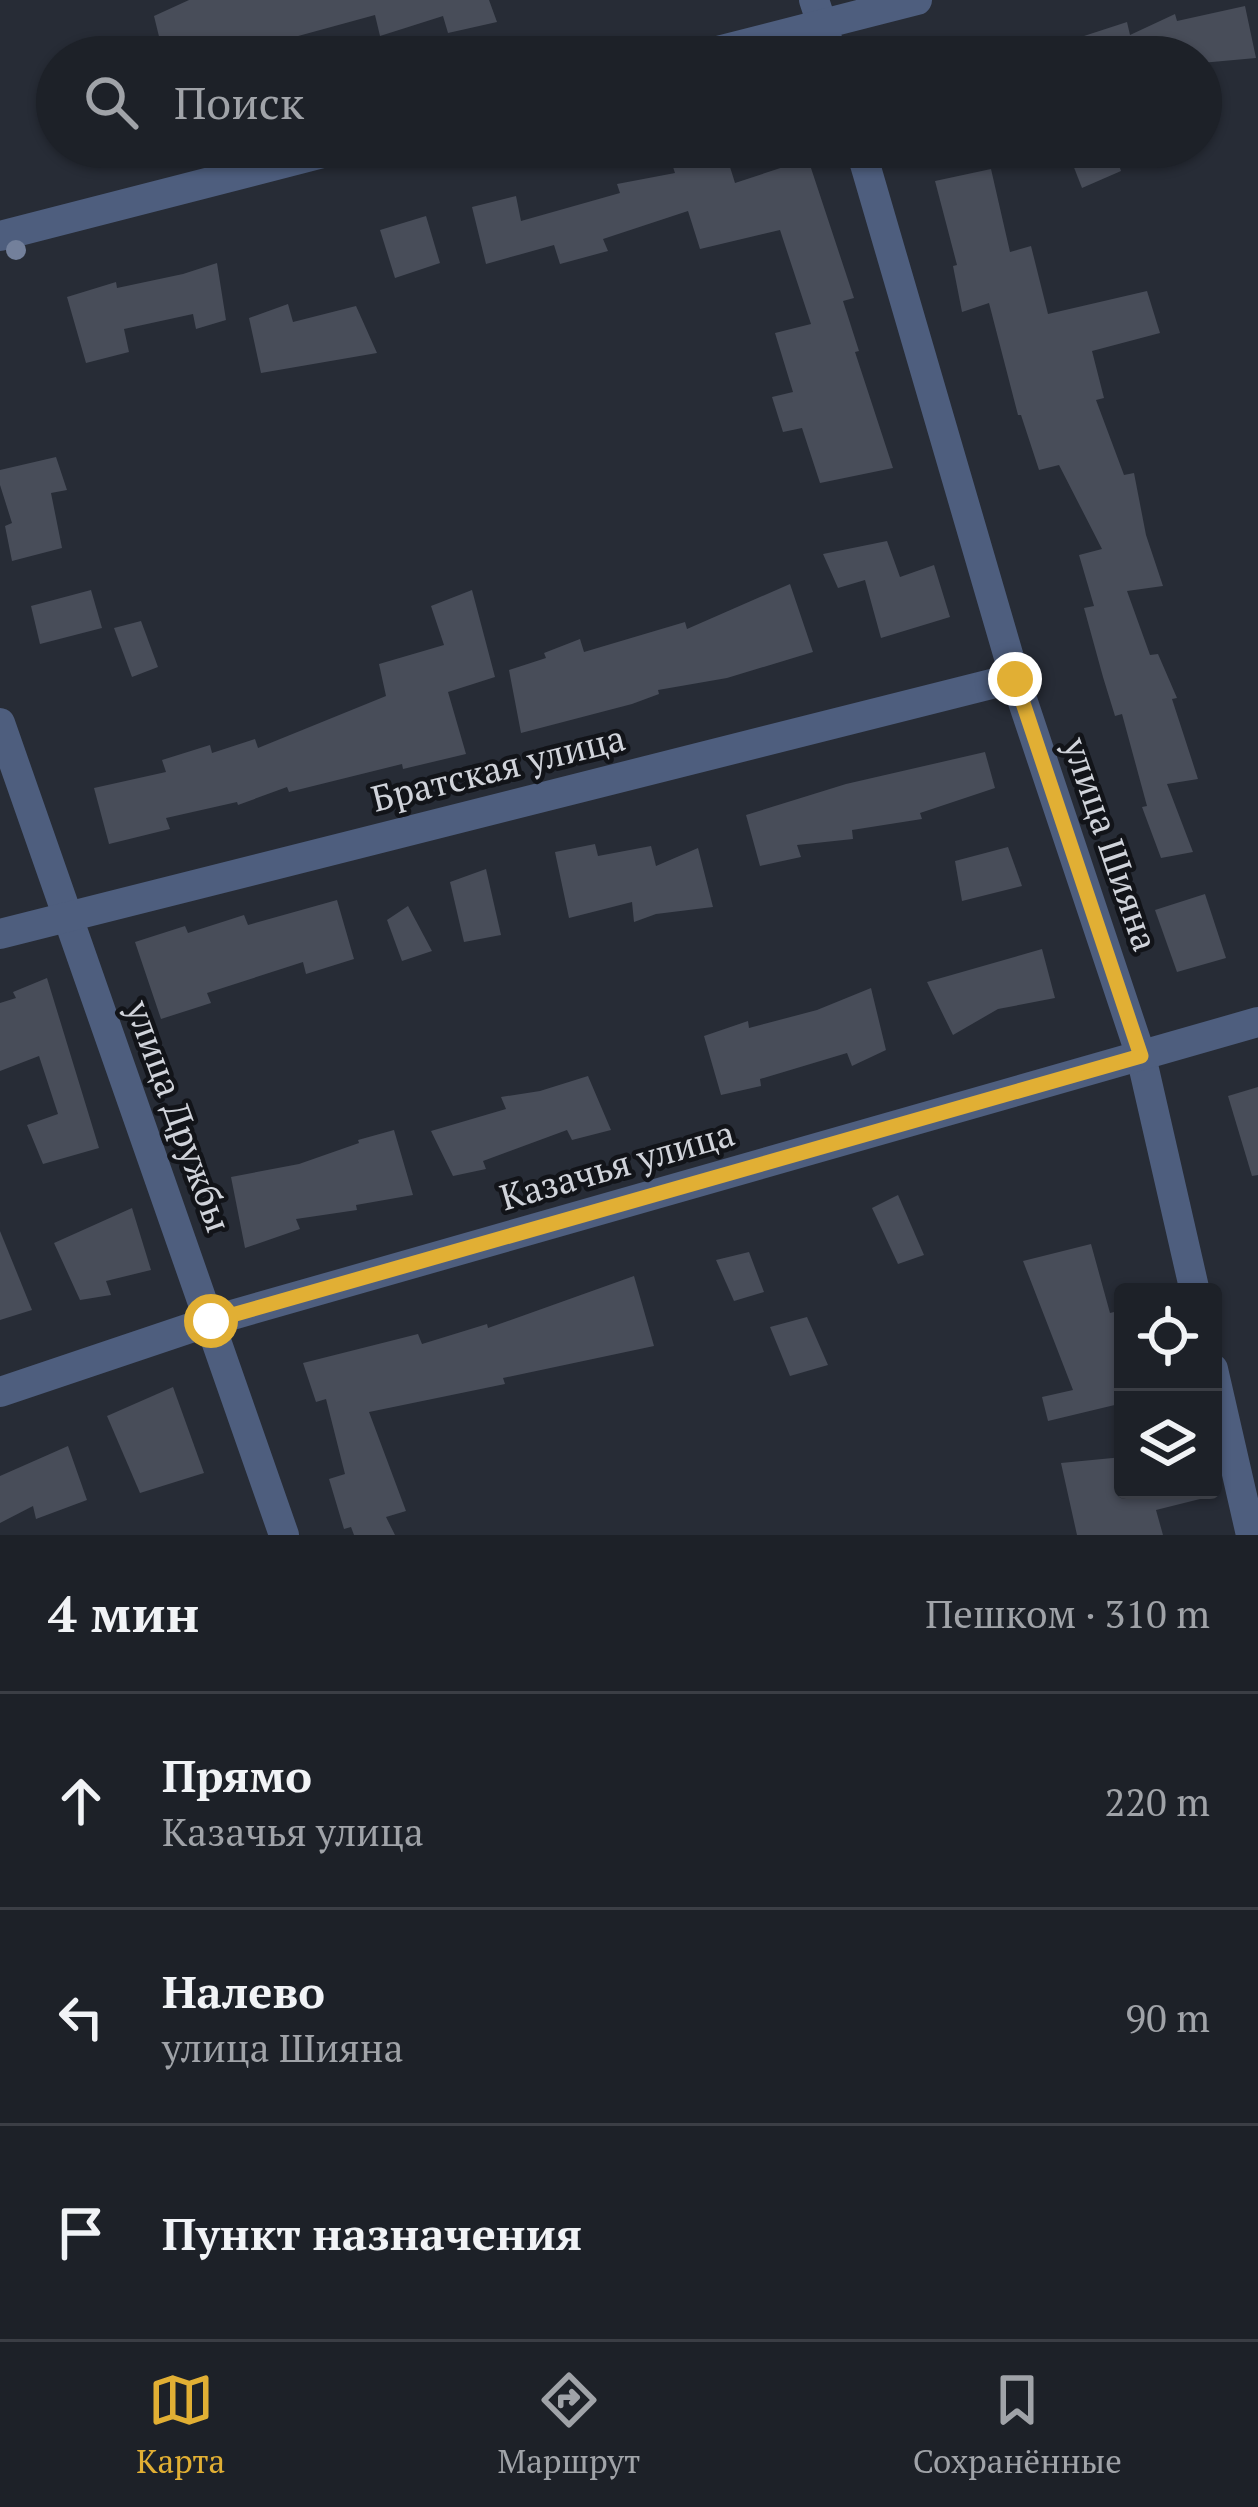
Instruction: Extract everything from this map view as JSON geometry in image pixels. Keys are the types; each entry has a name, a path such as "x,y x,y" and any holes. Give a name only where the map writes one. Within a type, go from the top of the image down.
{"street":[{"path":"752,36 819,12 917,0"},
{"path":"0,236 264,168"},
{"name":"улица Шияна","path":"866,168 1015,679 1141,1056 1194,1283"},
{"name":"Братская улица","path":"0,934 1015,679"},
{"name":"улица Дружбы","path":"0,723 284,1535"},
{"name":"Казачья улица","path":"0,1392 211,1321 1258,1022"},
{"path":"1218,1391 1251,1535"}],"building":[{"path":"189,0 489,0 497,22 448,33 443,16 380,36 375,15 298,36 159,36 154,16"},
{"path":"1245,6 1256,58 1222,61 1222,36 1084,36 1127,22 1130,35 1175,14 1177,21"},
{"path":"673,168 730,168 735,183 781,168 811,168 854,298 843,301 893,468 820,483 802,428 783,432 772,397 793,392 775,333 811,324 780,230 700,249 688,211 603,239 608,251 560,264 554,245 486,264 472,207 516,196 521,221 620,193 617,184 675,173"},
{"path":"1074,168 1120,168 1121,171 1082,188"},
{"path":"991,169 1010,252 1031,246 1048,314 1147,291 1160,333 1092,351 1104,398 1096,400 1124,475 1134,473 1146,535 1163,586 1127,591 1150,655 1158,654 1177,698 1172,699 1198,779 1167,784 1193,852 1161,858 1142,807 1147,806 1122,714 1115,716 1084,608 1094,606 1079,555 1102,549 1059,465 1039,470 1018,415 989,303 962,312 953,266 957,265 935,181"},
{"path":"426,216 440,263 395,278 380,230"},
{"path":"217,263 226,320 196,329 193,314 124,329 129,352 86,363 67,297 116,282 117,288"},
{"path":"288,304 293,322 356,306 377,353 261,373 249,318"},
{"path":"56,457 67,490 51,493 62,548 12,561 5,526 12,523 0,470"},
{"path":"887,541 900,577 934,565 950,617 881,638 865,580 838,588 823,554"},
{"path":"790,584 813,652 727,678 658,690 659,694 632,704 521,733 509,670 546,658 544,653 580,639 584,652 685,622 687,629"},
{"path":"91,590 102,628 40,644 31,606"},
{"path":"472,590 495,677 448,692 466,754 403,769 402,764 289,792 287,787 238,805 166,818 170,829 109,844 94,788 166,772 162,760 210,745 212,753 255,739 258,748 386,696 379,664 444,645 431,606"},
{"path":"141,621 158,667 132,677 114,628"},
{"path":"985,752 995,788 920,813 922,819 852,830 853,839 797,845 801,857 760,866 746,815 846,784"},
{"path":"595,844 598,856 651,846 656,866 698,848 713,907 656,914 634,922 632,902 569,918 555,852"},
{"path":"1008,847 1022,886 962,901 955,861"},
{"path":"486,869 501,935 464,942 450,882"},
{"path":"1205,894 1226,958 1177,972 1155,910"},
{"path":"337,900 354,959 306,974 303,962 207,993 211,1003 161,1019 135,942 185,926 188,933 244,915 248,925"},
{"path":"408,906 432,951 402,961 387,920"},
{"path":"1042,949 1055,998 998,1009 953,1035 927,982"},
{"path":"47,978 99,1148 43,1164 27,1125 58,1114 39,1056 0,1071 0,1003 16,998 13,992"},
{"path":"871,988 886,1050 852,1066 847,1053 760,1079 761,1086 721,1095 704,1036 748,1021 749,1028 817,1010"},
{"path":"588,1076 611,1130 572,1140 567,1130 483,1161 486,1169 453,1176 431,1131 506,1109 501,1097"},
{"path":"1258,1087 1258,1175 1252,1176 1228,1096"},
{"path":"394,1130 413,1195 296,1219 300,1229 245,1248 231,1177 299,1164"},
{"path":"898,1195 924,1255 898,1264 872,1208"},
{"path":"132,1208 151,1270 106,1281 111,1295 80,1300 54,1243"},
{"path":"0,1231 32,1310 0,1320"},
{"path":"1091,1244 1110,1313 1114,1312 1114,1405 1048,1421 1042,1397 1073,1390 1023,1261"},
{"path":"749,1252 764,1292 734,1301 716,1260"},
{"path":"634,1276 654,1346 369,1412 406,1511 386,1517 395,1535 354,1535 351,1527 344,1529 329,1479 345,1474 326,1399 316,1402 303,1363 418,1334 422,1344 487,1324 488,1328"},
{"path":"807,1317 828,1365 790,1376 770,1327"},
{"path":"173,1387 204,1473 140,1493 107,1416"},
{"path":"68,1446 87,1500 36,1519 33,1506 0,1523 0,1476"},
{"path":"1114,1458 1114,1499 1200,1499 1156,1510 1163,1535 1077,1535 1061,1463"}],"route":[{"path":"211,1321 1141,1056 1015,679"}]}
